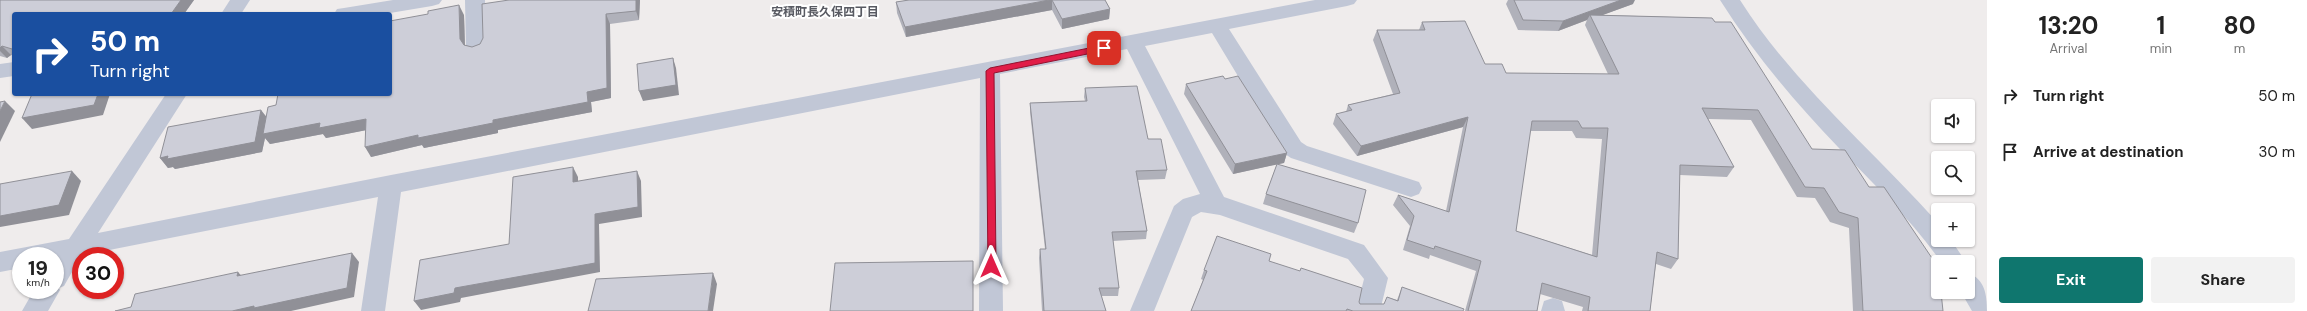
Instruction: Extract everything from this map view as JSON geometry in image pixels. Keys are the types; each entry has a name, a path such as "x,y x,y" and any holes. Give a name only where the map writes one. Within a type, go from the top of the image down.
{"street":[{"path":"231,12 240,0"},
{"path":"357,12 432,0"},
{"path":"475,0 476,48"},
{"path":"76,247 391,184 990,71 1347,0"},
{"path":"1730,0 1744,23 1782,73 1912,210 1948,255"},
{"path":"1217,25 1293,148 1299,152 1411,188"},
{"path":"1133,42 1210,194 1223,207"},
{"path":"0,71 12,69"},
{"path":"990,71 991,311"},
{"path":"76,247 177,96"},
{"path":"373,311 391,184"},
{"path":"1142,311 1182,212 1187,206 1199,203 1223,207 1360,255 1376,278 1368,311"},
{"path":"64,265 72,253"},
{"path":"0,262 12,260"},
{"path":"1975,295 1985,311"},
{"path":"34,311 42,299"}],"building":[{"path":"0,0 181,0 172,12 12,12 12,49 2,46 0,48"},
{"path":"509,0 636,0 636,11 606,14 607,88 587,92 588,102 493,120 493,123 418,138 418,135 365,147 366,119 319,128 320,123 263,134 268,107 276,105 278,96 392,96 392,21 428,14 428,11 459,5 460,39 464,45 472,47 480,44 483,38 482,4"},
{"path":"909,0 1049,0 905,27 896,2"},
{"path":"1052,0 1105,0 1110,9 1062,19"},
{"path":"1514,0 1621,0 1563,21 1523,20"},
{"path":"1590,15 1712,18 1715,22 1731,22 1812,149 1845,150 1869,187 1884,187 1931,257 1931,299 1942,299 1943,311 1863,311 1858,218 1839,212 1824,188 1805,187 1758,110 1702,108 1734,167 1680,165 1678,259 1657,252 1650,311 1588,311 1590,297 1542,283 1537,311 1468,311 1481,261 1435,246 1434,249 1407,240 1414,216 1398,195 1449,212 1468,117 1361,146 1336,114 1352,110 1348,105 1400,93 1377,30 1425,30 1422,22 1465,21 1485,64 1502,64 1506,73 1619,74","holes":["1532,121 1578,121 1582,128 1608,128 1597,257 1516,231"]},
{"path":"673,58 676,85 639,91 637,64"},
{"path":"1223,76 1225,79 1238,76 1287,153 1235,164 1186,84"},
{"path":"1137,86 1148,139 1161,139 1167,170 1136,171 1147,231 1112,232 1119,288 1099,288 1106,311 1044,311 1040,249 1046,249 1030,103 1087,101 1085,88"},
{"path":"31,96 97,96 94,105 22,118"},
{"path":"5,101 0,111 0,102"},
{"path":"261,110 255,142 167,159 168,156 160,158 168,127"},
{"path":"1277,164 1366,190 1358,223 1266,194"},
{"path":"573,167 573,182 637,171 638,207 595,214 595,263 455,288 454,293 414,301 420,260 509,244 513,177"},
{"path":"72,171 59,205 0,216 0,184"},
{"path":"1217,236 1271,254 1269,261 1300,271 1301,268 1362,288 1359,302 1360,304 1384,304 1387,297 1398,301 1402,287 1464,309 1463,311 1353,311 1347,309 1346,311 1191,311 1207,271 1204,270"},
{"path":"352,253 347,288 254,308 254,306 232,311 115,311 131,307 135,294 238,272 237,276"},
{"path":"973,261 973,311 830,311 835,263"},
{"path":"713,273 708,311 588,311 596,279"}],"district":[{"name":"安積町長久保四丁目","path":"825,12"}],"route":[{"path":"991,266 990,71 1104,48"}]}
